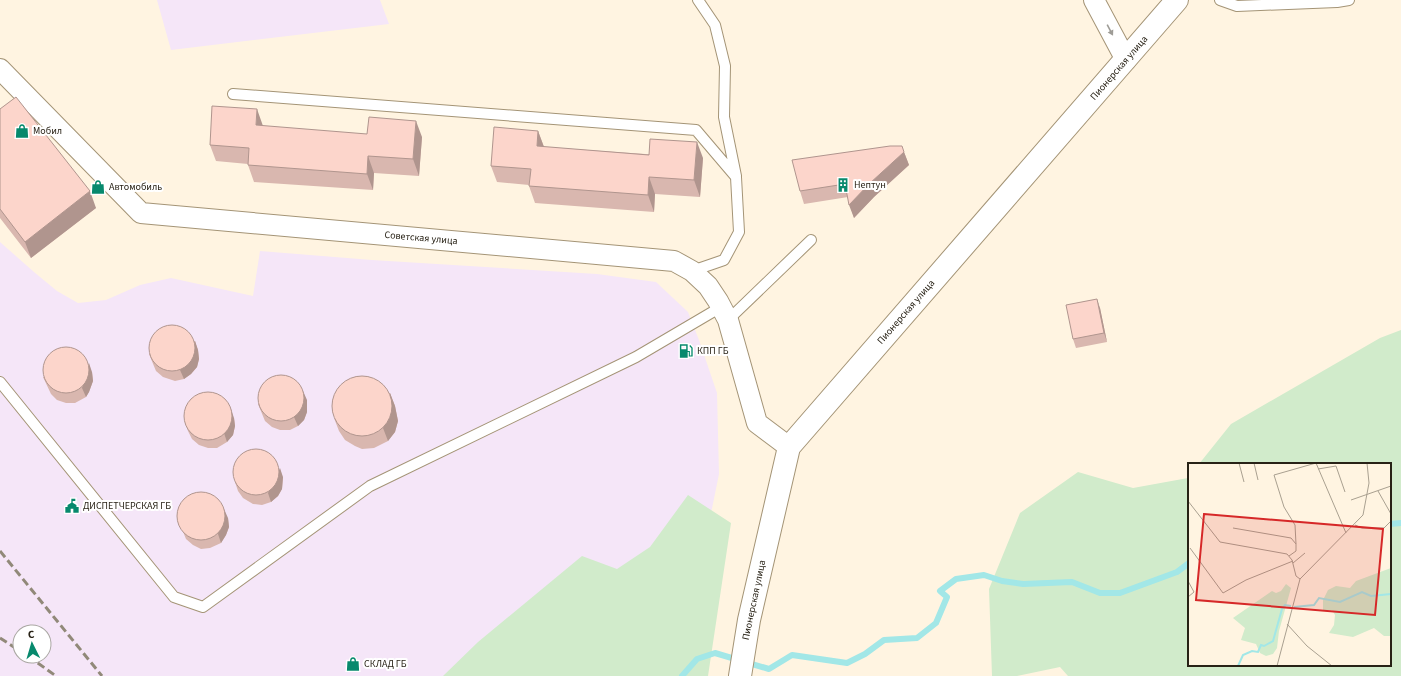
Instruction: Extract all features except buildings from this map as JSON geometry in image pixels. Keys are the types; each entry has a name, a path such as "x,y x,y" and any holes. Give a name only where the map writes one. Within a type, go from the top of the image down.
{"main road":[{"name":"Пионерская улица","path":"740,676 749,620 789,447 1177,0"}],"street":[{"path":"1094,0 1126,60"},
{"name":"Советская улица","path":"0,69 141,213 674,261 692,271 708,286 725,313 757,423 789,447"}],"lane":[{"path":"692,271 724,260 739,232 736,177 724,117 726,66 715,26 698,0"},
{"path":"1220,0 1237,6 1337,2 1350,0"},
{"path":"233,94 696,130 736,177"},
{"path":"0,382 174,597 203,606 370,486 725,313 811,240"}],"shaded area":[{"path":"157,0 380,0 389,24 171,50"},
{"path":"0,242 57,291 78,303 106,300 140,285 171,278 253,296 260,251 372,260 597,274 656,282 688,312 717,393 719,474 706,538 637,676 0,676"}],"green space":[{"path":"1401,330 1401,676 1068,676 1060,667 1017,676 992,676 989,589 1020,513 1078,472 1133,488 1188,478 1188,666 1391,666 1391,463 1200,463 1231,424 1380,338"},
{"path":"688,495 731,523 708,676 443,676 478,642 582,556 617,569 650,547"}],"waterway":[{"path":"1391,524 1401,523"},
{"path":"682,676 697,659 715,653 769,669 792,655 847,663 865,654 884,640 917,638 936,623 947,597 940,591 956,579 984,575 1002,581 1023,584 1072,582 1100,593 1120,593 1177,572 1188,564"}],"railway":[{"path":"0,551 102,676"},
{"path":"0,638 12,646"},
{"path":"39,664 56,676"}],"place":[{"name":"Мобил","path":"22,131"},
{"name":"Нептун","path":"843,185"},
{"name":"Автомобиль","path":"98,187"},
{"name":"КПП ГБ","path":"686,351"},
{"name":"ДИСПЕТЧЕРСКАЯ ГБ","path":"72,506"},
{"name":"СКЛАД ГБ","path":"353,664"}]}
